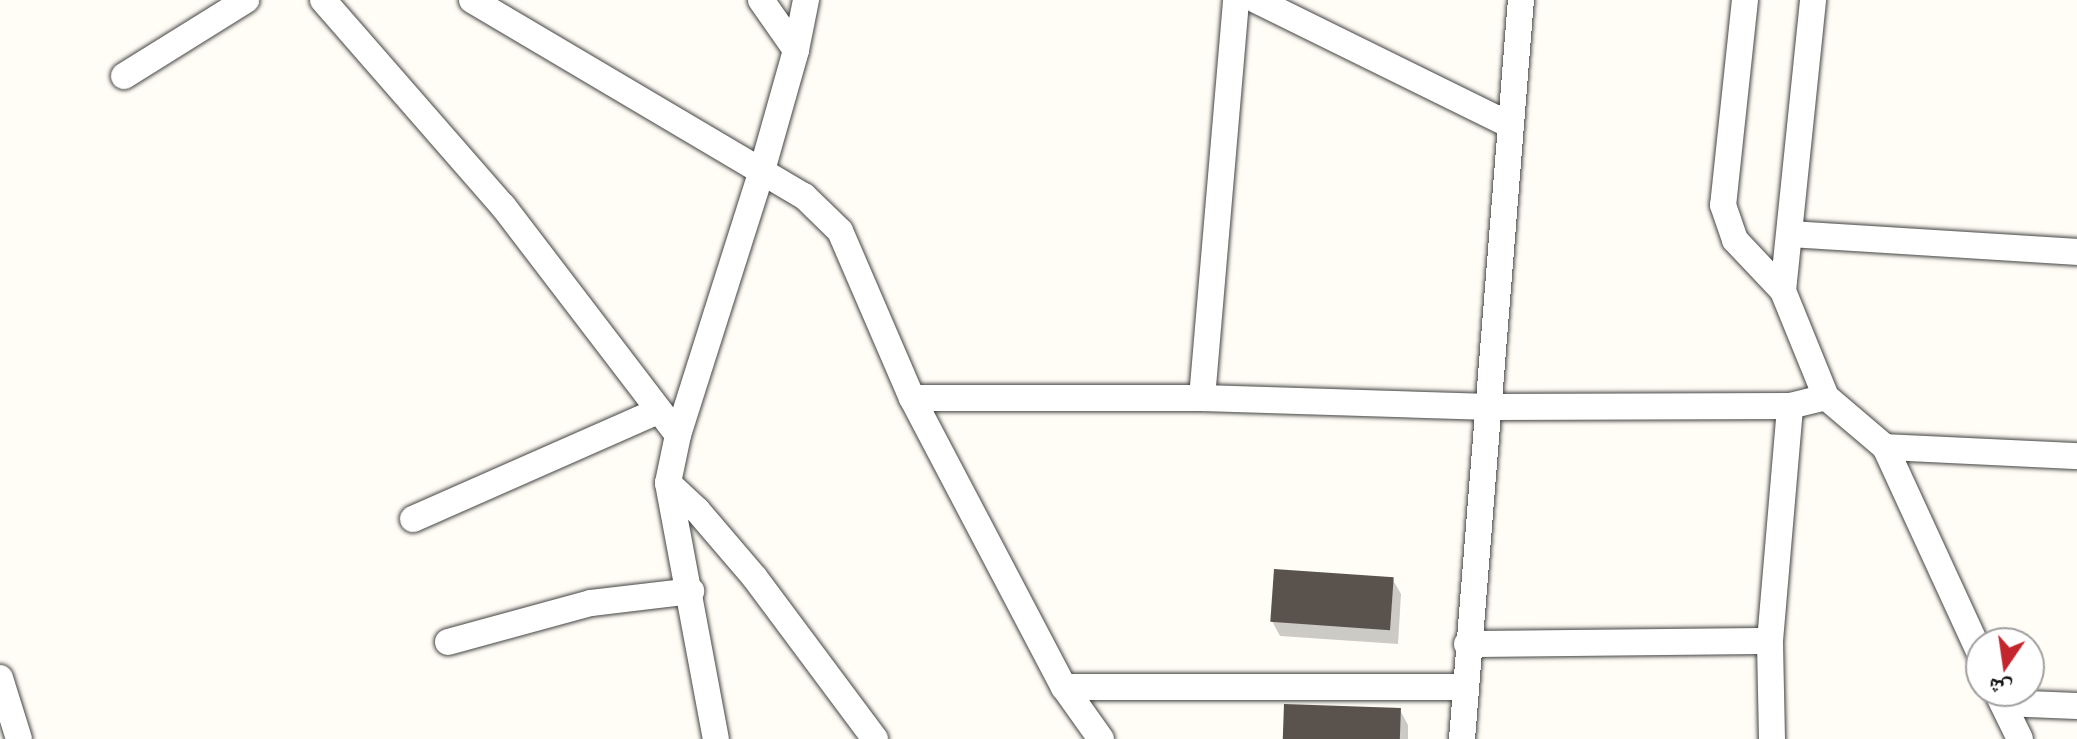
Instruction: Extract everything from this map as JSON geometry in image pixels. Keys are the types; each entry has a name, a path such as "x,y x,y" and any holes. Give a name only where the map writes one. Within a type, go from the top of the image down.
{"street":[{"path":"124,76 246,0"},
{"path":"323,0 503,206 678,435"},
{"path":"472,0 761,174 804,196 840,231 912,398 1064,687 1101,739"},
{"path":"761,0 796,50"},
{"path":"716,739 691,591 668,483 678,435 761,174 796,50 806,0"},
{"path":"1202,398 1236,0"},
{"path":"1256,0 1508,124"},
{"path":"1462,739 1467,644 1491,407 1508,124 1521,0"},
{"path":"1745,0 1723,205 1735,240 1783,291 1826,397 1885,447 1968,627"},
{"path":"1783,291 1813,0"},
{"path":"1791,234 2077,252"},
{"path":"912,398 1202,398 1491,407 1790,406 1826,397"},
{"path":"1772,739 1770,641 1790,406"},
{"path":"413,519 658,411"},
{"path":"1885,447 2077,456"},
{"path":"668,483 697,510 755,578 875,739"},
{"path":"448,642 591,603 691,591"},
{"path":"1467,644 1770,641"},
{"path":"0,678 19,739"},
{"path":"1064,687 1464,687"},
{"path":"2045,702 2077,706"},
{"path":"2005,707 2020,739"}],"building":[{"path":"1274,569 1394,577 1390,630 1270,622"},
{"path":"1284,704 1401,708 1400,739 1283,739"}]}
